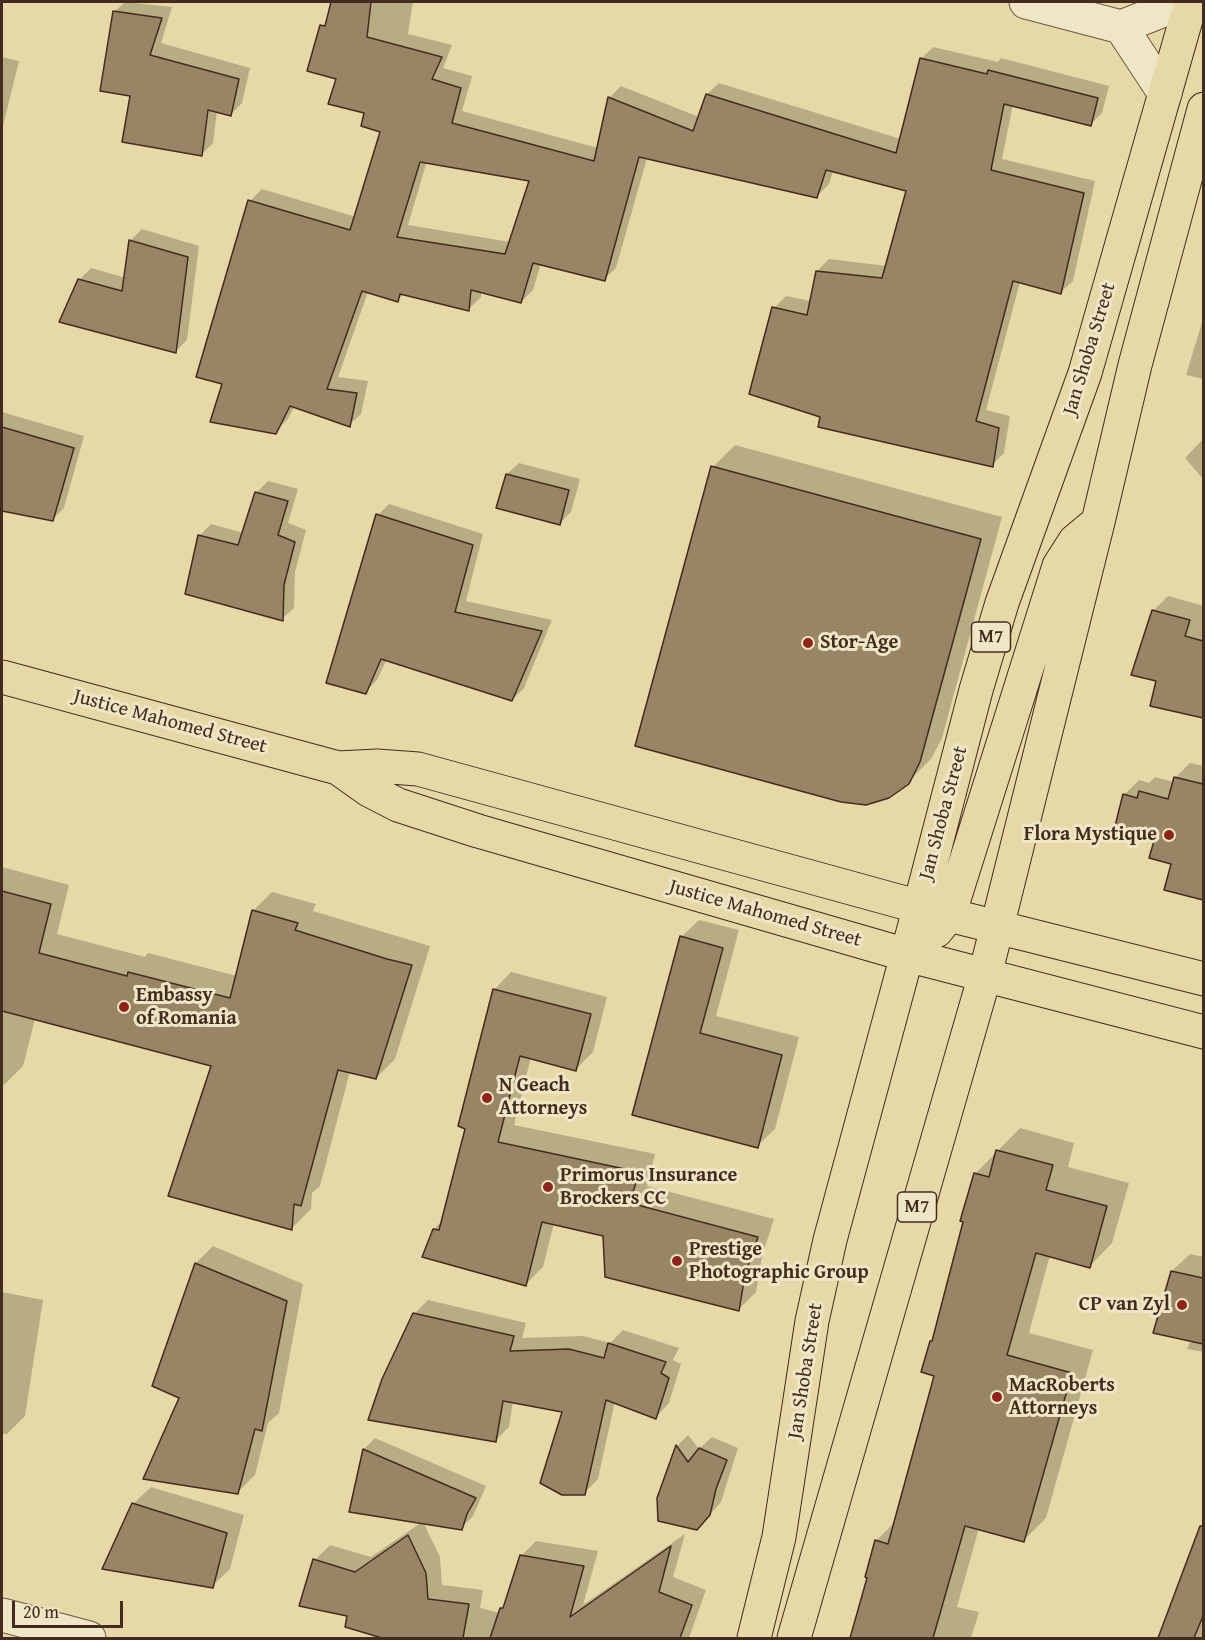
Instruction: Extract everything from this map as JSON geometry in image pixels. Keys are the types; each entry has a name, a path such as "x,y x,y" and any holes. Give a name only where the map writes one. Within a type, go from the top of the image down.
{"main road":[{"name":"Jan Shoba Street","path":"754,1638 779,1537 812,1321 830,1240 907,955 934,911 976,690 1002,603 1085,373 1191,2"},
{"name":"M7","path":"794,1638 998,927 1136,365 1203,109"},
{"path":"934,911 1059,566 1075,541 1098,522"},
{"name":"Justice Mahomed Street","path":"2,677 338,768 377,766 418,769 934,911 1203,979"},
{"name":"Justice Mahomed Street","path":"338,768 369,790 398,805 478,831 907,955 1203,1032"}],"street":[{"path":"1026,2 1121,27 1184,2"},
{"path":"1121,27 1165,94"},
{"path":"2,1615 89,1638"}],"building":[{"path":"331,2 371,2 367,37 442,57 432,79 461,88 452,123 594,161 608,97 693,131 706,94 896,153 920,58 987,74 988,70 1098,98 1091,126 1004,104 991,170 1084,193 1061,294 1013,281 976,421 999,428 993,467 818,427 820,417 749,394 772,307 807,315 816,271 882,278 906,191 826,170 817,198 639,157 605,281 533,263 521,303 471,290 469,311 400,294 398,302 362,291 327,389 357,393 350,427 290,406 276,434 210,422 222,384 196,377 248,200 350,230 380,132 361,126 364,113 328,104 336,79 307,71 320,25 325,26","holes":["420,162 529,181 505,254 397,237"]},
{"path":"113,11 162,18 150,55 239,79 231,116 208,110 202,156 122,142 130,96 100,91"},
{"path":"129,240 188,257 176,353 59,322 78,279 122,291"},
{"path":"2,427 74,448 53,521 2,511"},
{"name":"Stor-Age","path":"711,466 981,539 920,762 909,784 889,798 866,805 841,802 635,746"},
{"path":"506,474 569,490 560,525 496,508"},
{"path":"255,492 288,501 278,535 295,542 284,585 283,621 185,594 198,535 238,545"},
{"path":"376,514 473,545 455,612 542,631 512,701 381,659 366,694 326,683"},
{"path":"1152,610 1190,620 1185,636 1203,641 1203,718 1150,706 1156,681 1131,675"},
{"name":"Flora Mystique","path":"1174,777 1203,784 1203,900 1164,890 1171,864 1149,858 1154,841 1114,830 1123,794 1137,798 1139,791 1168,799"},
{"path":"2,891 51,904 39,953 127,976 128,972 230,998 252,910 298,923 295,930 412,965 376,1079 338,1070 301,1206 294,1204 292,1230 168,1196 211,1066 2,1011"},
{"path":"680,936 723,948 700,1033 782,1055 758,1148 632,1115"},
{"path":"493,989 591,1014 576,1071 520,1056 498,1142 639,1172 630,1203 758,1237 745,1275 739,1311 605,1277 603,1236 542,1222 526,1286 422,1257 433,1229 439,1230 465,1129 458,1126"},
{"name":"MacRoberts Attorneys","path":"996,1150 1053,1165 1046,1190 1107,1206 1090,1268 1036,1253 1007,1355 1072,1373 1024,1542 965,1526 933,1638 850,1638 875,1540 888,1544 934,1376 921,1372 930,1341 932,1341 963,1222 960,1221 974,1173 989,1177"},
{"path":"195,1263 287,1301 262,1431 255,1429 238,1494 143,1479 179,1398 152,1386"},
{"name":"CP van Zyl","path":"1171,1271 1203,1278 1203,1344 1153,1333"},
{"path":"413,1313 514,1336 510,1351 569,1349 604,1358 608,1343 666,1362 661,1373 669,1378 656,1419 606,1400 585,1495 562,1495 540,1483 562,1412 503,1401 496,1442 368,1420 382,1379"},
{"path":"676,1445 688,1462 699,1448 727,1460 716,1489 710,1515 697,1530 658,1521 657,1498"},
{"path":"363,1449 476,1498 467,1514 462,1530 349,1512"},
{"path":"132,1503 227,1533 213,1588 102,1569"},
{"path":"1200,1526 1203,1526 1203,1616 1194,1638 1158,1638"},
{"path":"408,1535 426,1573 428,1599 469,1604 463,1638 382,1638 345,1627 347,1616 299,1606 313,1559 355,1572"},
{"path":"671,1546 659,1592 692,1605 680,1638 490,1638 500,1608 503,1608 520,1555 584,1566 570,1617"}],"place":[{"name":"Stor-Age","path":"808,643"},
{"name":"Flora Mystique","path":"1169,835"},
{"name":"Embassy of Romania","path":"124,1007"},
{"name":"N Geach Attorneys","path":"487,1098"},
{"name":"Primorus Insurance Brockers CC","path":"548,1187"},
{"name":"Prestige Photographic Group","path":"677,1261"},
{"name":"CP van Zyl","path":"1182,1305"},
{"name":"MacRoberts Attorneys","path":"997,1397"}]}
